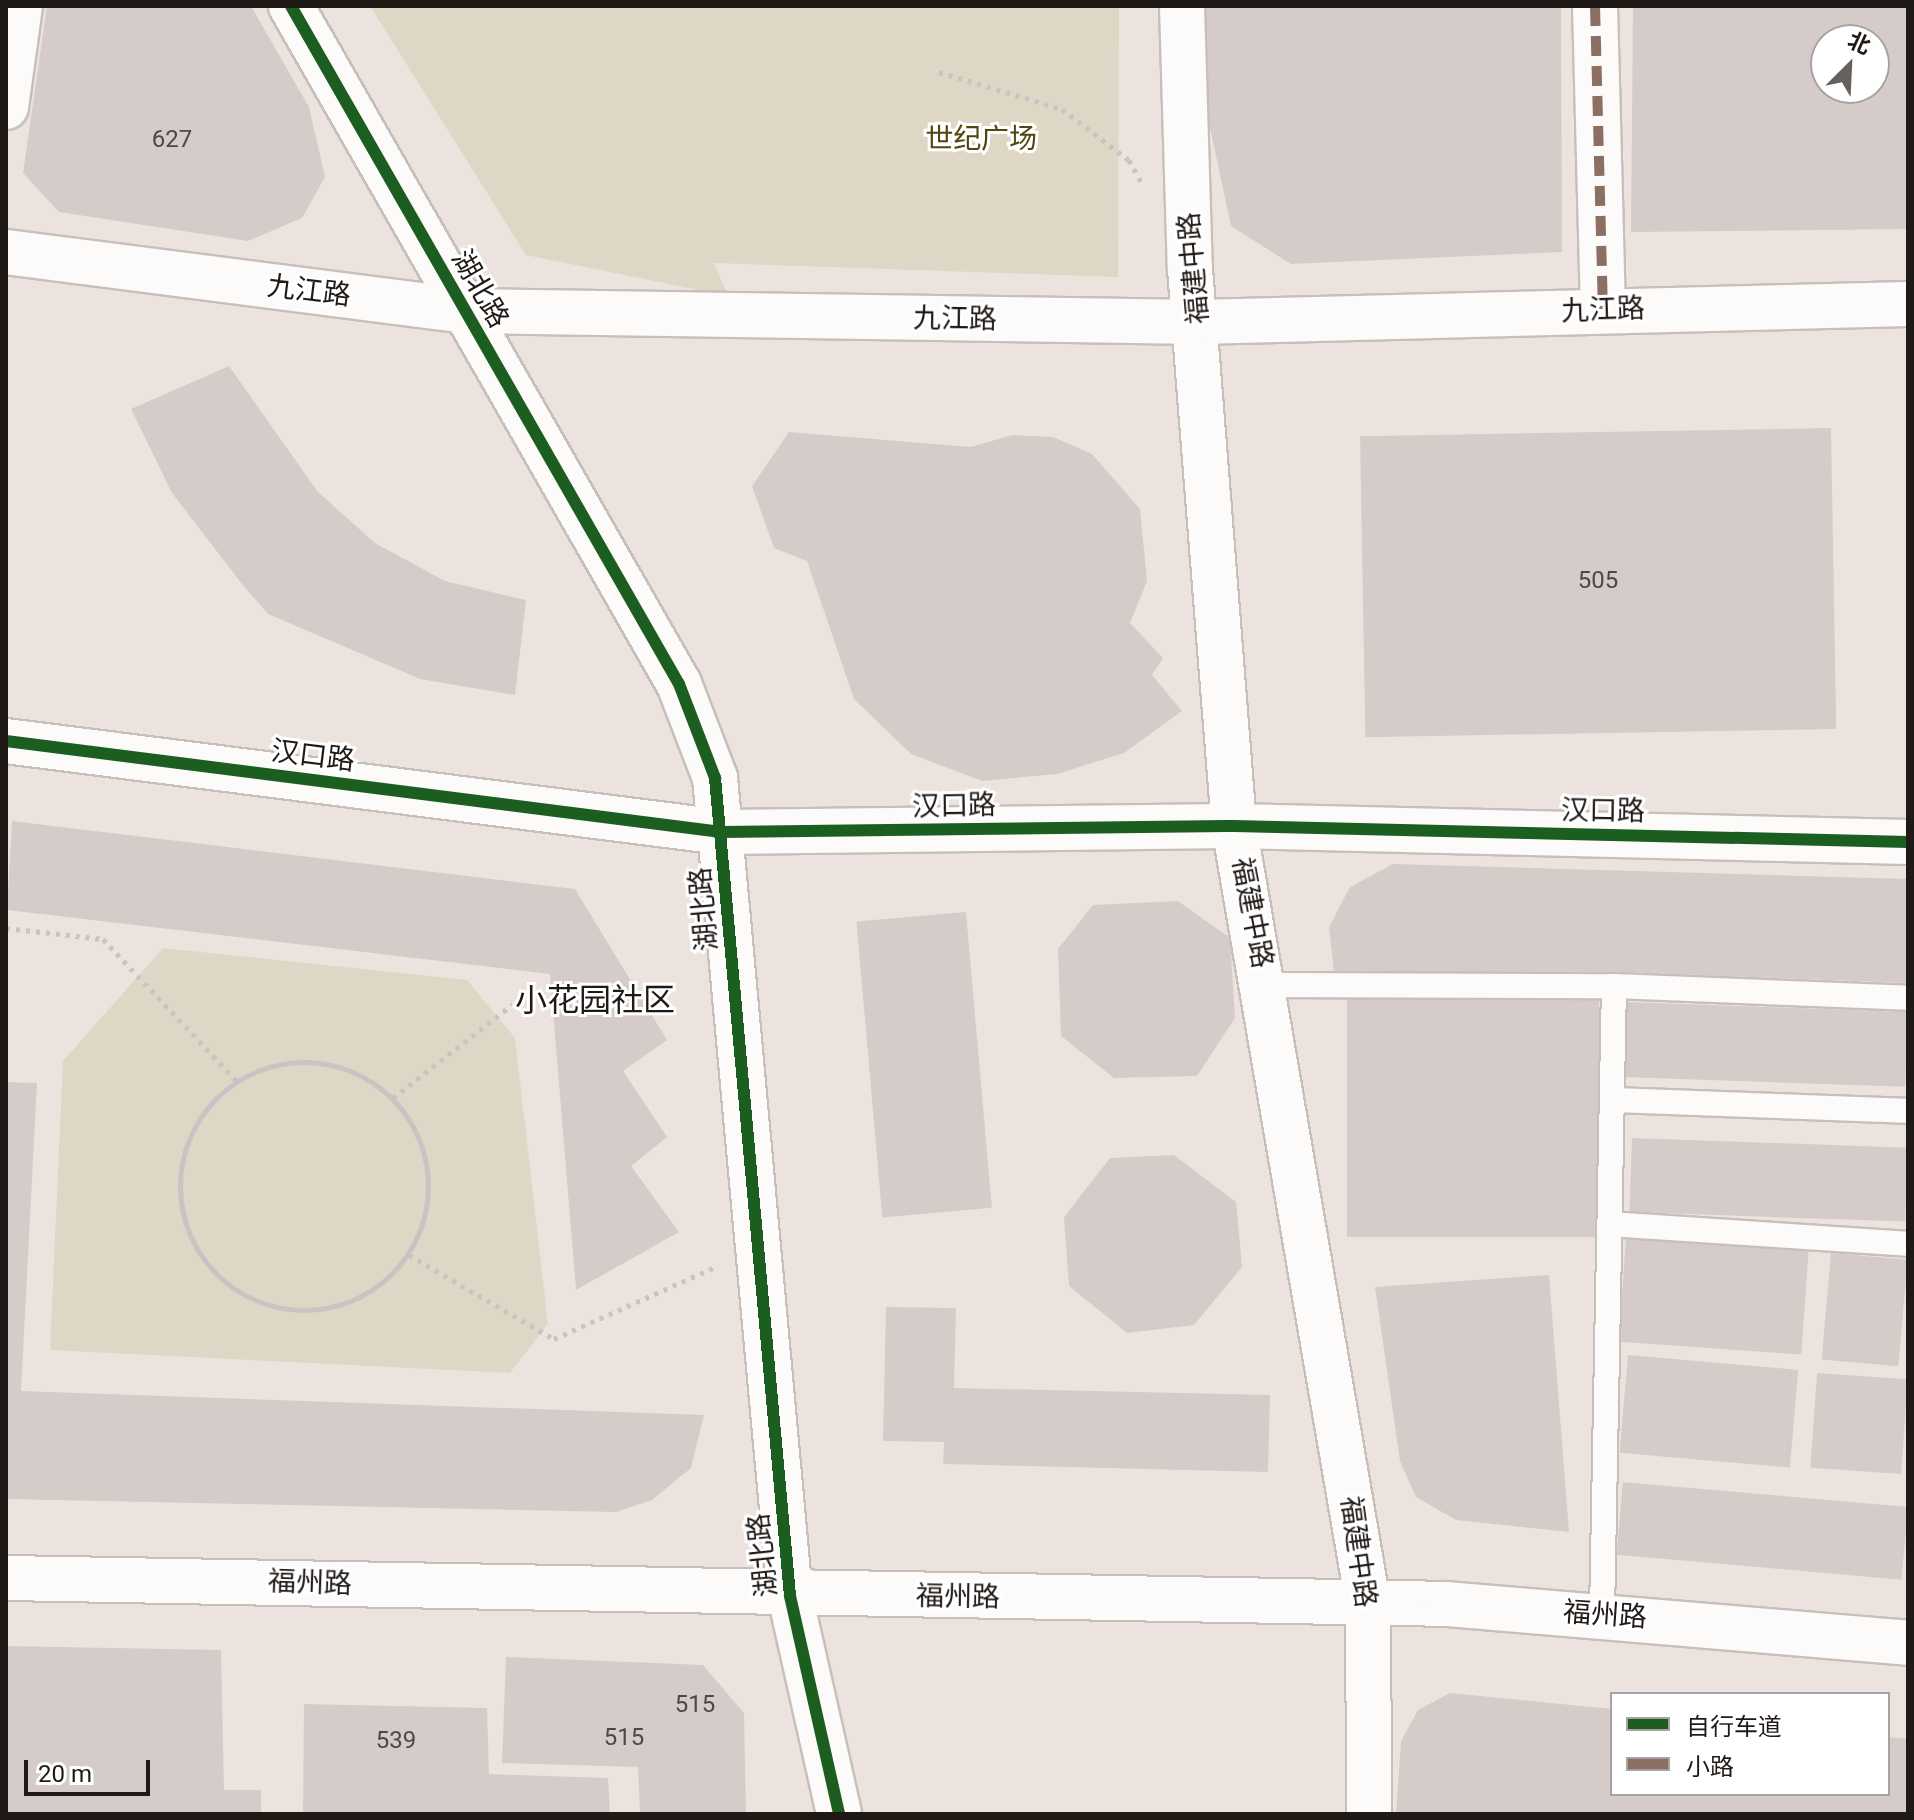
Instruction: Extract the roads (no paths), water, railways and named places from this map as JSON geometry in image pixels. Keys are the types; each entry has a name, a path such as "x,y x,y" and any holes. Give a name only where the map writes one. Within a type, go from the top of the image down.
{"street":[{"path":"6,107 20,6"},
{"name":"湖北路","path":"291,6 679,684 715,778 790,1596 839,1814"},
{"name":"福建中路","path":"1182,6 1199,322 1234,826 1266,985 1368,1603 1369,1814"},
{"path":"1595,6 1603,309"},
{"name":"九江路","path":"6,252 465,311 1199,322 1603,309 1908,304"},
{"name":"汉口路","path":"6,741 721,832 1234,826 1908,842"},
{"name":"福州路","path":"6,1578 790,1596 1368,1603 1602,1614 1908,1643"}],"lane":[{"path":"1266,985 1614,986 1908,998"},
{"path":"1602,1614 1614,986"},
{"path":"1613,1100 1908,1111"},
{"path":"1610,1224 1908,1244"}],"district":[{"name":"小花园社区","path":"595,1000"}],"park label":[{"name":"世纪广场","path":"981,139"}]}
